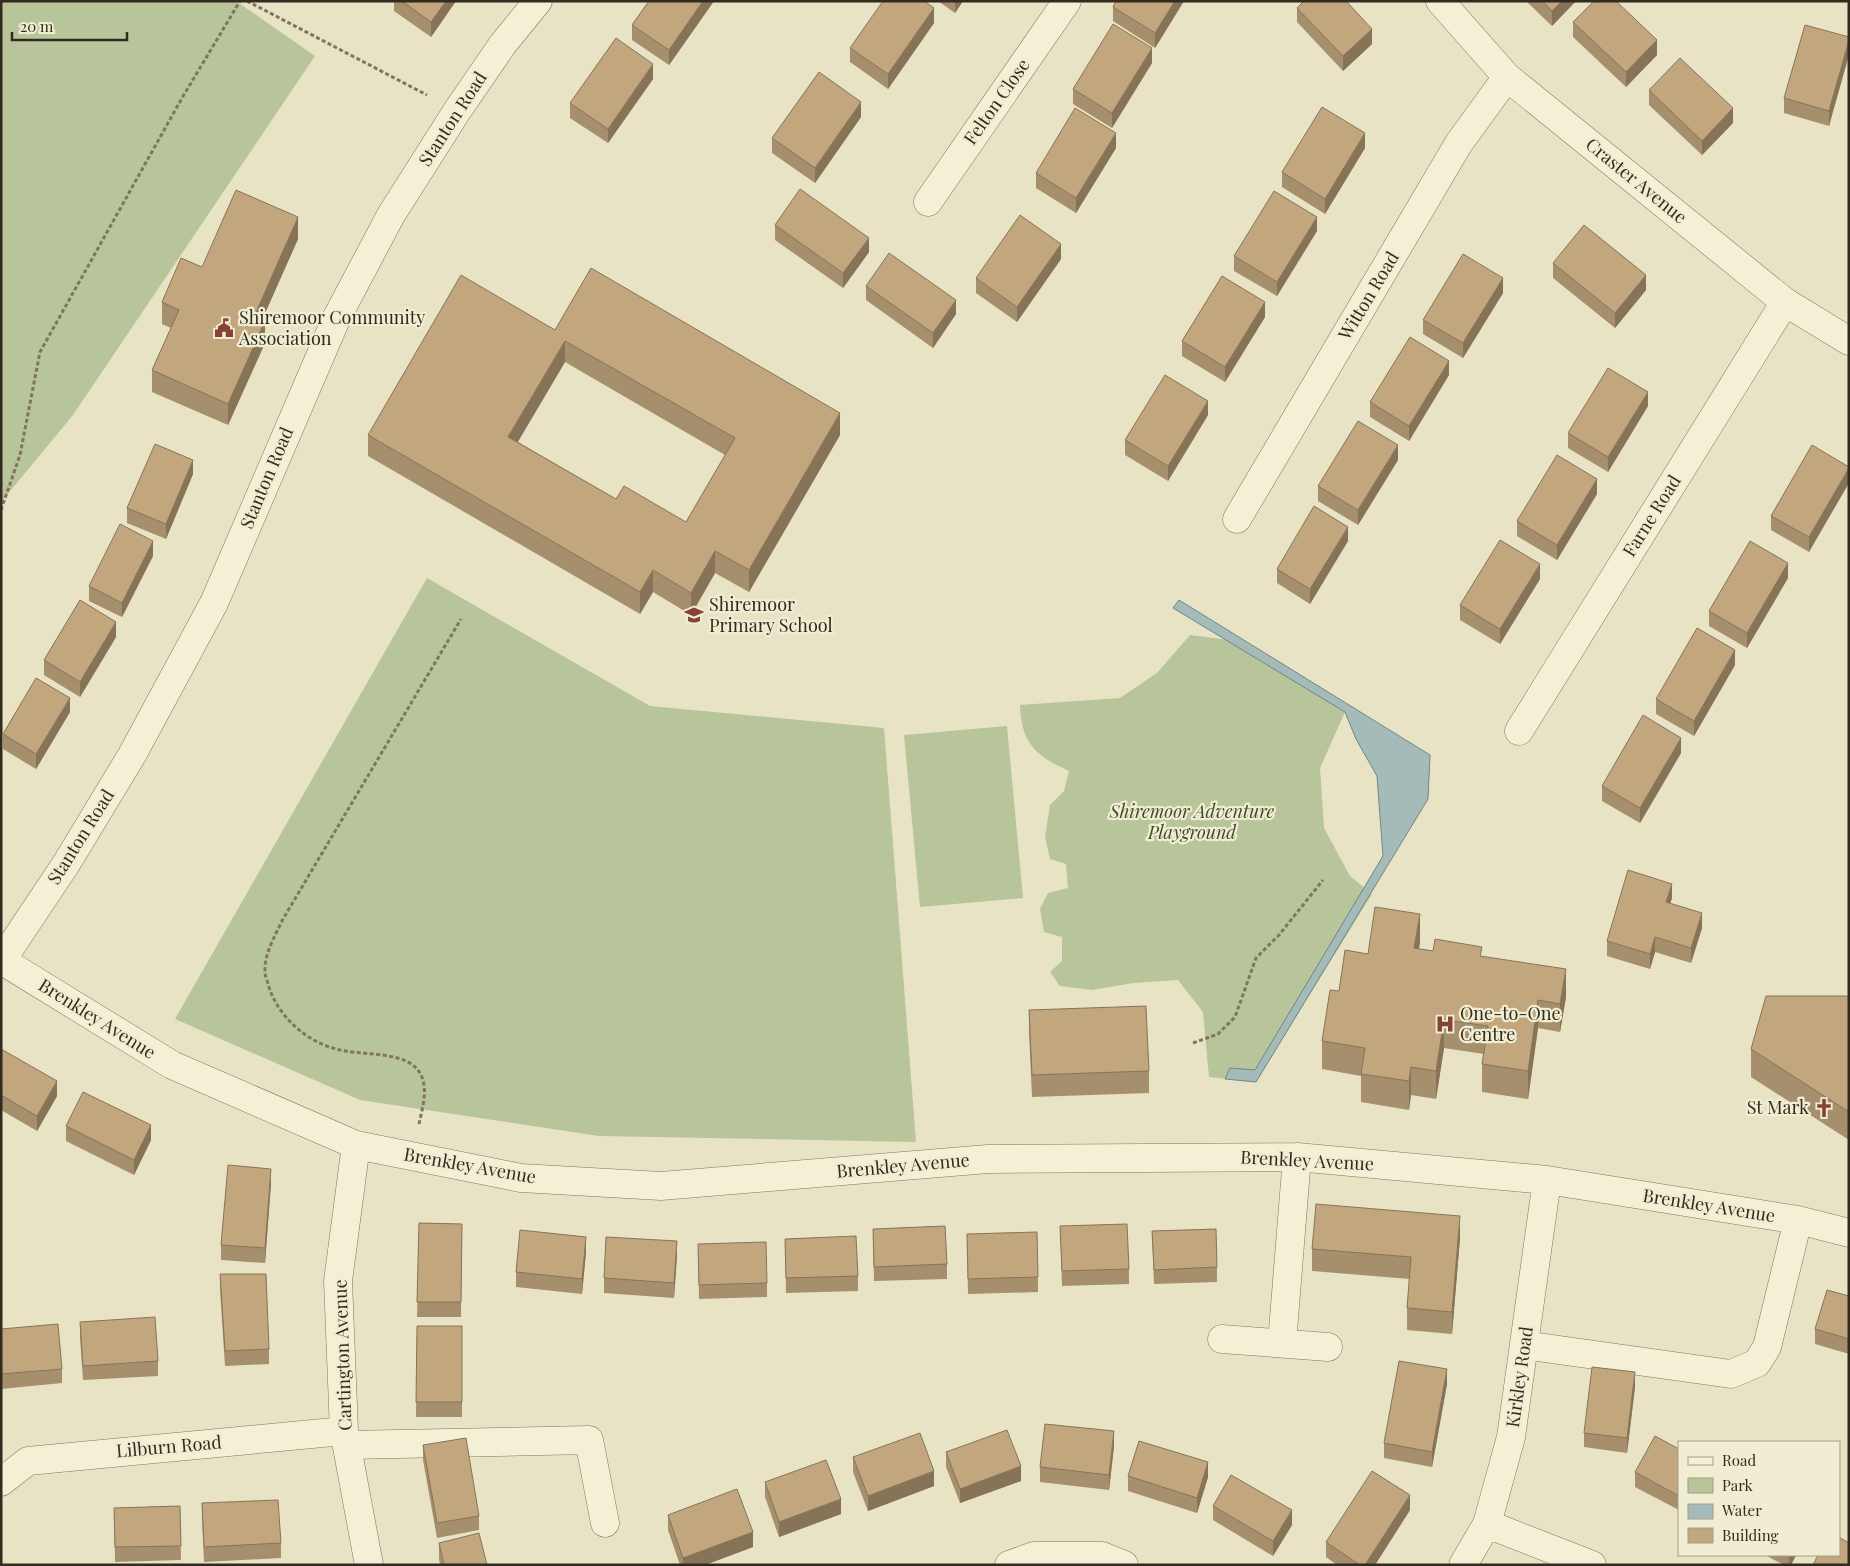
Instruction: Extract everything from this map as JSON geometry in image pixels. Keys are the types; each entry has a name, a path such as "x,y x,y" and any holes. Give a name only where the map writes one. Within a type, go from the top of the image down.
{"street":[{"name":"Stanton Road","path":"1,960 66,864 141,738 214,603 337,316 391,215 457,111 504,44 538,1"},
{"name":"Felton Close","path":"928,202 1067,1"},
{"name":"Craster Avenue","path":"1440,1 1507,77 1785,302 1849,342"},
{"name":"Witton Road","path":"1237,519 1459,143 1507,77"},
{"name":"Farne Road","path":"1519,731 1785,302"},
{"name":"Brenkley Avenue","path":"1,960 172,1065 356,1145 521,1178 661,1186 988,1159 1297,1157 1547,1180 1798,1220 1849,1233"},
{"name":"Cartington Avenue","path":"356,1145 338,1281 346,1438 369,1565"},
{"path":"1282,1343 1297,1157"},
{"name":"Kirkley Road","path":"1462,1565 1487,1524 1511,1437 1547,1180"},
{"path":"1524,1345 1732,1374 1757,1363 1767,1347 1798,1220"},
{"path":"1222,1338 1328,1347"},
{"name":"Lilburn Road","path":"1,1482 28,1461 346,1438 589,1440 605,1523"},
{"path":"1487,1524 1592,1565"},
{"path":"1010,1565 1034,1556 1102,1556 1124,1565"}],"path":[{"path":"1,510 20,455 40,352 182,98 240,1"},
{"path":"247,1 457,111"},
{"path":"411,1156 425,1094 422,1077 414,1066 397,1058 340,1050 316,1042 284,1016 271,995 264,970 270,946 283,919 461,619"},
{"path":"1193,1043 1218,1034 1236,1017 1256,958 1278,935 1323,880"}],"green space":[{"path":"1,1 236,1 315,56 73,415 1,502"},
{"path":"427,578 650,706 884,728 916,1142 599,1136 360,1100 175,1019"},
{"name":"Shiremoor Adventure Playground","path":"1190,635 1229,640 1345,712 1320,768 1324,828 1350,876 1372,894 1256,1082 1209,1077 1203,1012 1178,980 1133,983 1092,990 1060,986 1050,972 1062,961 1062,937 1044,932 1040,909 1048,893 1068,888 1066,864 1050,859 1045,837 1050,805 1064,791 1069,771 1048,760 1032,747 1023,729 1020,705 1120,698 1157,673"},
{"path":"1007,726 1023,898 920,907 904,735"}],"water":[{"path":"1179,600 1430,755 1428,799 1256,1082 1225,1079 1230,1068 1255,1070 1383,856 1377,776 1356,739 1345,712 1173,608"}],"building":[{"path":"402,1 446,1 431,22"},
{"path":"649,1 703,1 669,50 632,25"},
{"path":"883,1 924,1 934,8 888,74 850,48"},
{"path":"1116,1 1175,1 1155,33 1113,7"},
{"path":"1304,1 1346,1 1372,29 1343,56 1297,8"},
{"path":"1542,1 1562,1 1552,11"},
{"path":"1594,1 1616,1 1657,40 1626,72 1573,22"},
{"path":"1113,24 1152,48 1112,113 1073,89"},
{"path":"1805,25 1849,37 1829,111 1784,98"},
{"path":"616,38 653,64 608,129 570,103"},
{"path":"1680,58 1733,108 1702,141 1649,90"},
{"path":"819,72 861,102 815,168 772,138"},
{"path":"1322,107 1365,133 1325,199 1282,172"},
{"path":"1075,108 1116,133 1076,198 1036,173"},
{"path":"800,189 869,238 843,273 775,225"},
{"path":"236,190 298,217 254,317 265,321 228,404 152,370 179,310 162,302 181,258 202,267"},
{"path":"1274,191 1317,217 1277,282 1234,256"},
{"path":"1020,215 1061,244 1017,307 976,278"},
{"path":"1584,225 1646,275 1615,313 1553,263"},
{"path":"889,253 956,300 933,333 866,286"},
{"path":"1463,254 1503,278 1463,343 1423,320"},
{"path":"591,268 840,413 749,570 715,551 691,593 653,570 640,592 368,435 461,275 555,330","holes":["565,341 735,438 686,522 624,486 616,499 508,437"]},
{"path":"1222,276 1265,302 1225,367 1182,341"},
{"path":"1410,337 1449,361 1409,426 1370,402"},
{"path":"1608,368 1648,392 1608,457 1568,433"},
{"path":"1165,375 1208,401 1168,466 1125,440"},
{"path":"1358,421 1398,445 1358,510 1318,486"},
{"path":"155,444 193,460 166,524 127,508"},
{"path":"1812,445 1849,468 1809,537 1771,516"},
{"path":"1557,455 1597,479 1557,545 1517,521"},
{"path":"1314,506 1348,527 1310,589 1277,569"},
{"path":"120,524 153,541 122,603 89,586"},
{"path":"1500,540 1540,564 1500,629 1460,605"},
{"path":"1750,541 1788,563 1747,633 1709,611"},
{"path":"80,600 116,622 80,682 44,660"},
{"path":"1697,628 1735,650 1694,721 1656,699"},
{"path":"36,678 70,698 36,754 3,734"},
{"path":"1643,715 1681,738 1640,808 1602,786"},
{"path":"1628,870 1672,884 1666,902 1702,913 1691,948 1655,937 1650,954 1607,941"},
{"name":"One-to-One Centre","path":"1375,907 1420,914 1414,948 1433,951 1435,939 1482,947 1480,956 1566,969 1560,1004 1538,1000 1528,1071 1482,1064 1488,1026 1444,1020 1436,1071 1411,1067 1409,1081 1361,1074 1365,1048 1322,1041 1330,990 1339,991 1345,950 1368,954"},
{"name":"St Mark","path":"1766,996 1849,996 1849,1112 1751,1049"},
{"path":"1146,1006 1149,1071 1032,1075 1029,1010"},
{"path":"1,1049 57,1081 37,1116 1,1095"},
{"path":"83,1092 151,1125 134,1160 66,1126"},
{"path":"228,1165 271,1169 265,1248 221,1245"},
{"path":"1316,1204 1460,1216 1452,1312 1407,1308 1411,1257 1312,1249"},
{"path":"419,1223 462,1224 461,1302 417,1302"},
{"path":"1127,1224 1129,1269 1062,1271 1060,1226"},
{"path":"945,1226 947,1264 874,1267 873,1229"},
{"path":"1216,1229 1217,1267 1154,1270 1152,1231"},
{"path":"520,1230 586,1237 582,1279 516,1272"},
{"path":"1037,1232 1038,1277 968,1279 967,1234"},
{"path":"856,1236 858,1276 786,1278 785,1239"},
{"path":"606,1237 677,1241 674,1283 604,1278"},
{"path":"766,1242 767,1283 699,1285 698,1244"},
{"path":"220,1274 266,1274 269,1349 225,1351"},
{"path":"1827,1290 1849,1296 1849,1339 1815,1329"},
{"path":"155,1317 158,1361 83,1366 80,1322"},
{"path":"58,1324 62,1369 1,1374 1,1329"},
{"path":"417,1326 462,1326 462,1402 416,1402"},
{"path":"1399,1361 1447,1369 1432,1452 1384,1443"},
{"path":"1592,1367 1635,1372 1627,1438 1584,1433"},
{"path":"1045,1424 1114,1431 1109,1475 1040,1467"},
{"path":"1007,1430 1021,1466 960,1489 946,1452"},
{"path":"920,1433 934,1471 868,1496 853,1457"},
{"path":"1655,1436 1678,1448 1678,1495 1635,1472"},
{"path":"466,1438 479,1516 437,1523 423,1445"},
{"path":"1139,1441 1208,1462 1197,1498 1128,1476"},
{"path":"826,1460 841,1499 779,1522 765,1482"},
{"path":"1372,1471 1410,1495 1365,1565 1360,1565 1326,1542"},
{"path":"1231,1475 1292,1510 1273,1541 1213,1506"},
{"path":"737,1489 753,1532 683,1558 668,1515"},
{"path":"278,1500 281,1543 204,1547 202,1503"},
{"path":"180,1506 181,1546 115,1547 114,1508"},
{"path":"479,1533 487,1565 444,1565 439,1543"},
{"path":"1840,1538 1849,1543 1849,1565 1813,1565 1818,1556 1840,1556"}],"place":[{"name":"Shiremoor Community Association","path":"224,328"},
{"name":"Shiremoor Primary School","path":"694,615"},
{"name":"One-to-One Centre","path":"1445,1024"},
{"name":"St Mark","path":"1824,1108"}]}
